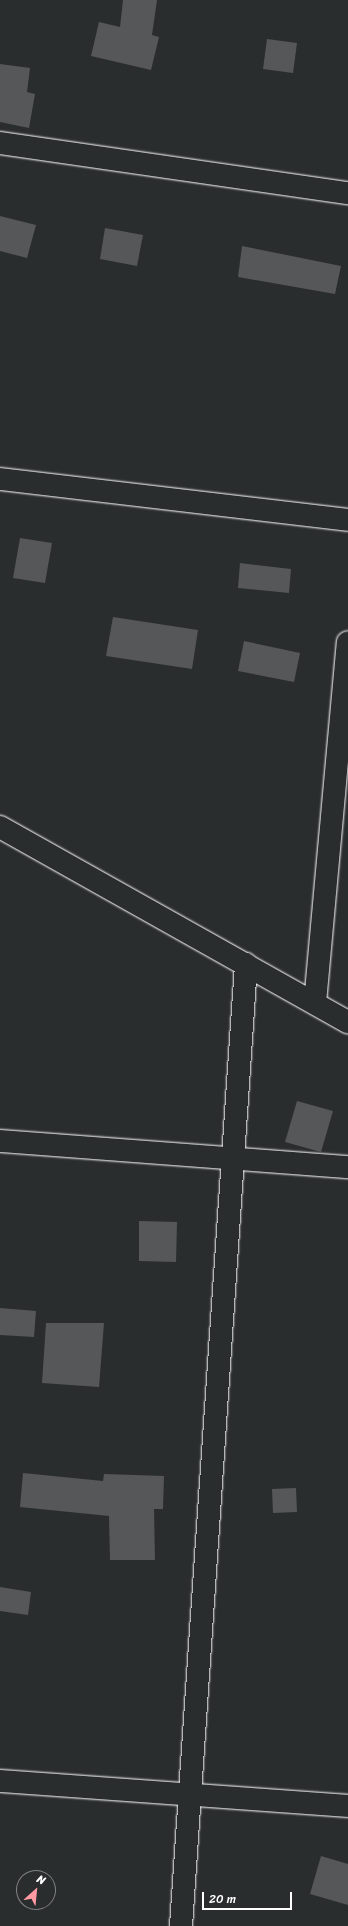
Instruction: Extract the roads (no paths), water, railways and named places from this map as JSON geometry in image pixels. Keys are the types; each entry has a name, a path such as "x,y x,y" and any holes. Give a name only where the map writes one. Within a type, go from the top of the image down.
{"street":[{"path":"0,143 348,193"},
{"path":"0,479 348,520"},
{"path":"315,1003 340,823 348,643"},
{"path":"0,827 348,1022"},
{"path":"181,1926 246,964"},
{"path":"0,1141 348,1167"},
{"path":"0,1781 348,1806"}]}
